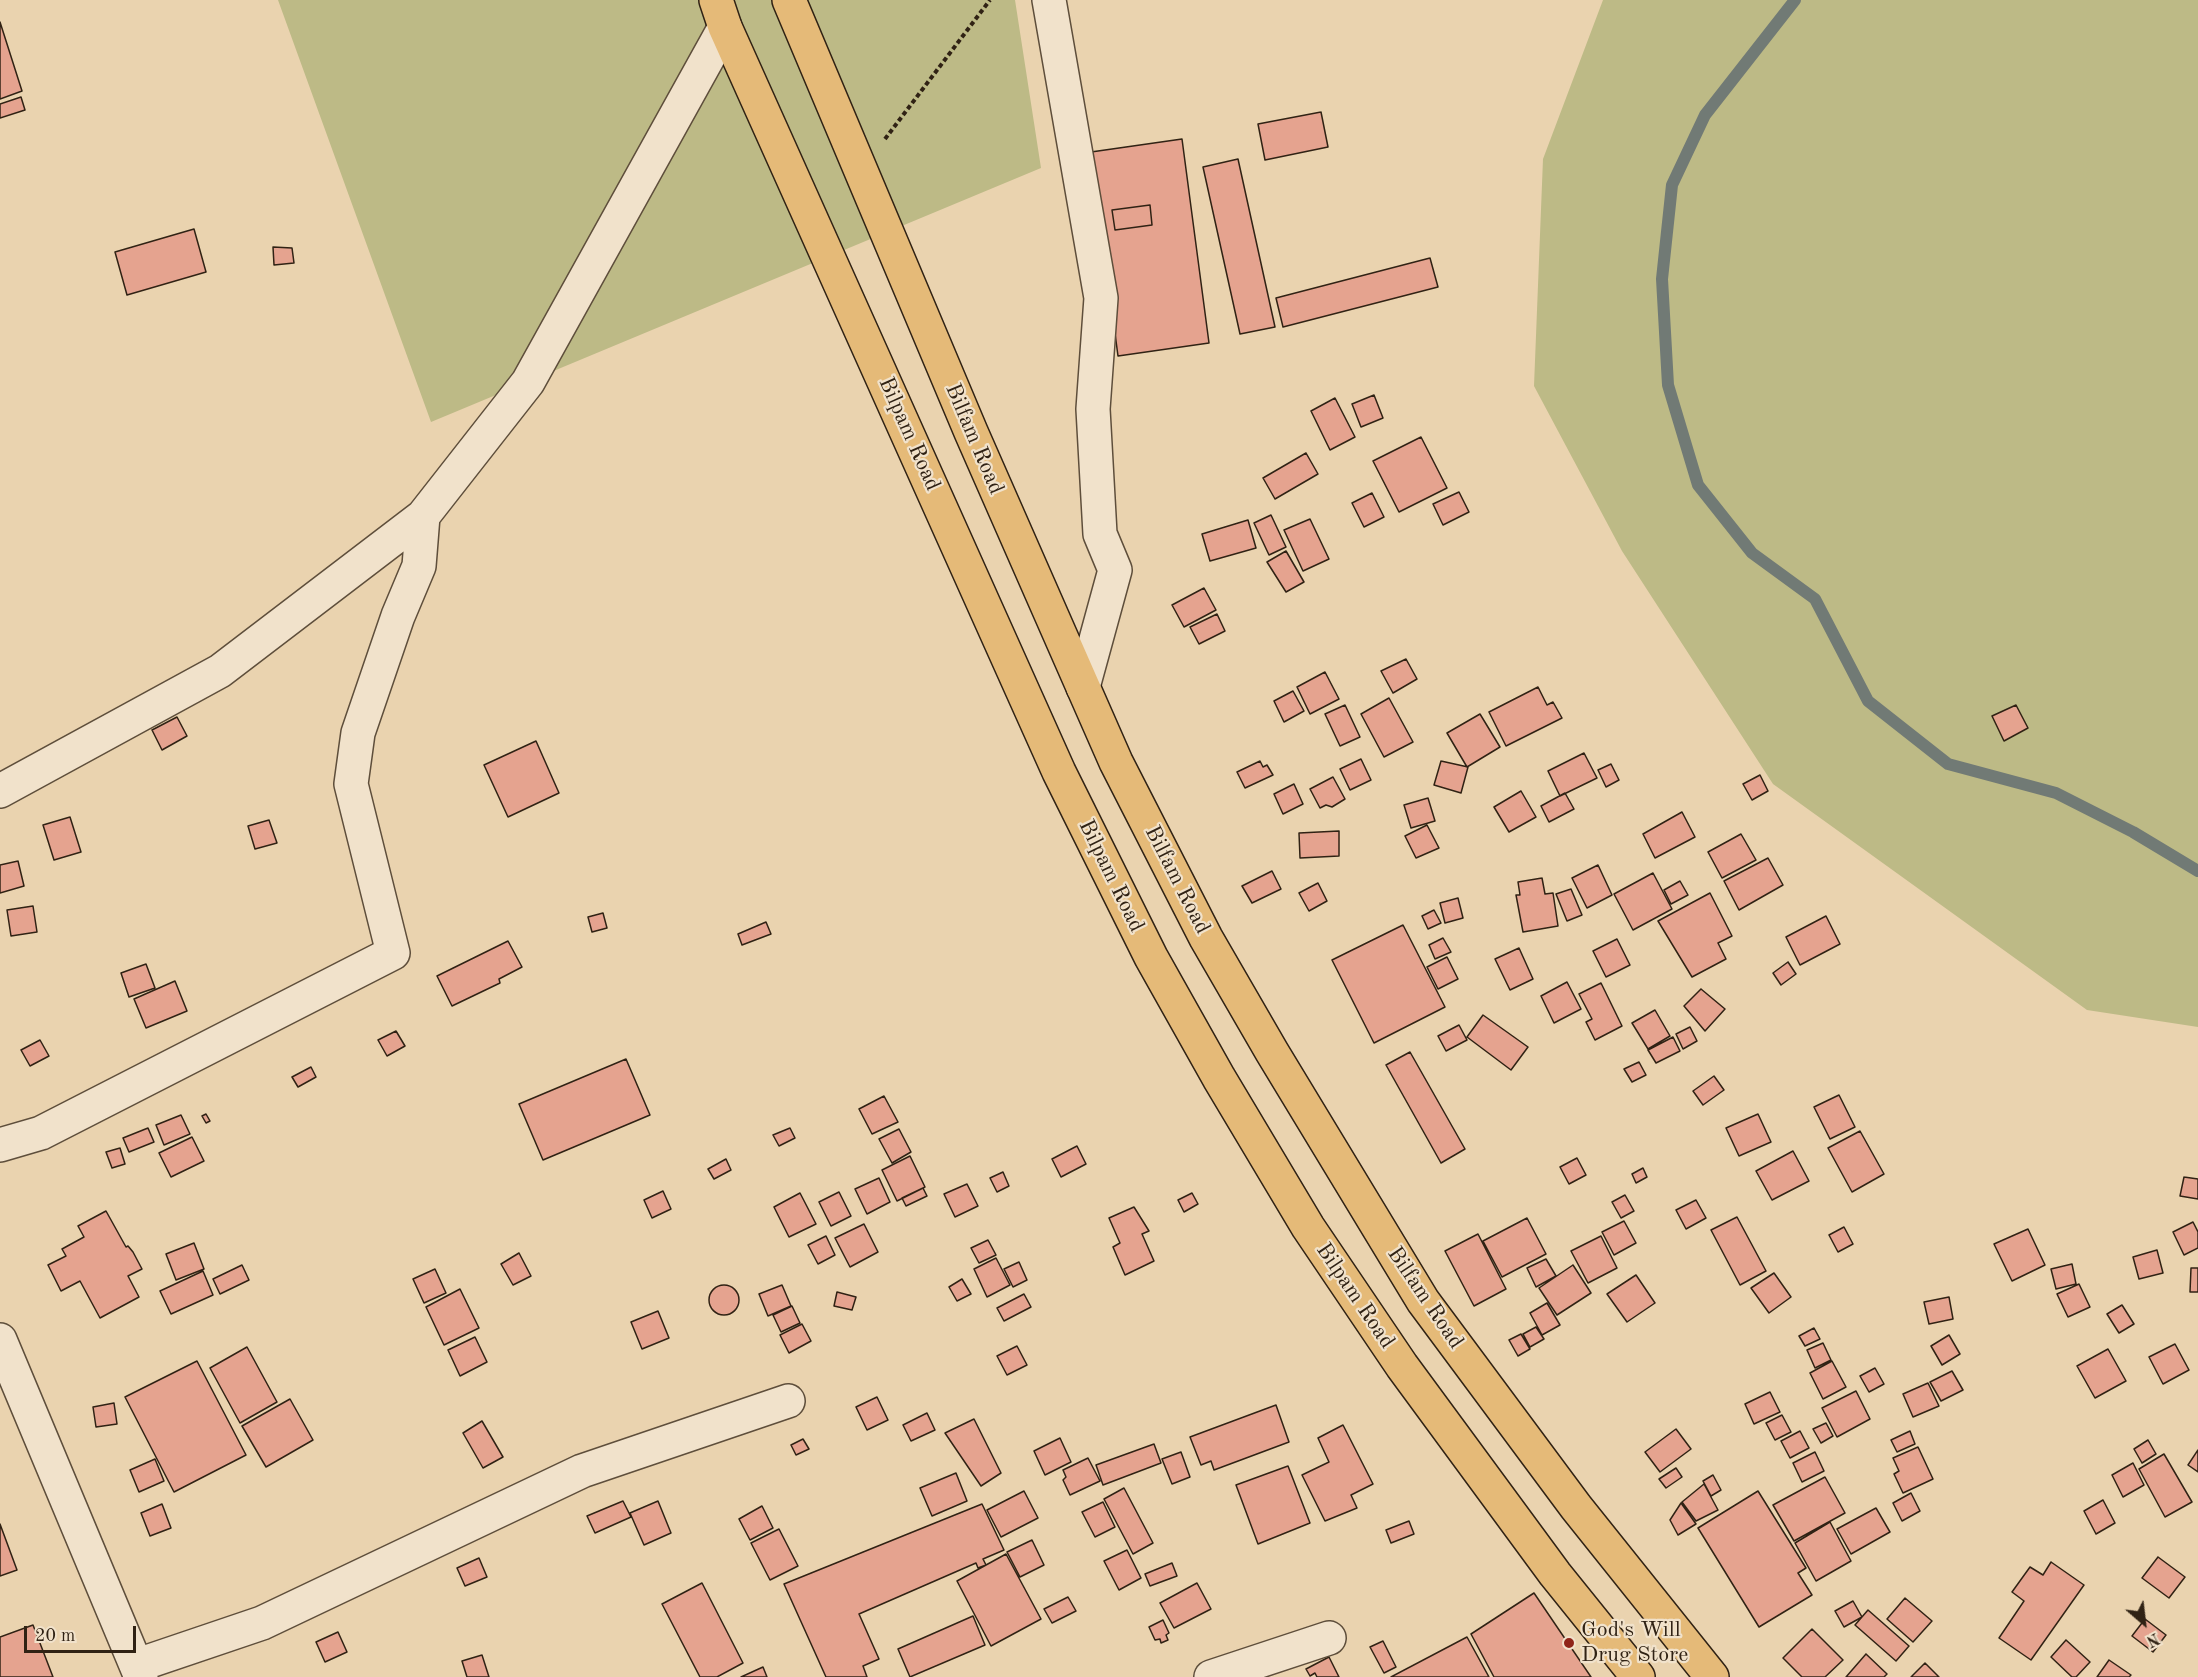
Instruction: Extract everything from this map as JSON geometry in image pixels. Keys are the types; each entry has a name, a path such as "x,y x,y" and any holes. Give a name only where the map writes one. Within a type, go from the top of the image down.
{"main road":[{"name":"Bilfam Road","path":"789,0 971,432 1116,762 1206,938 1278,1062 1423,1301 1576,1507 1713,1677"},
{"name":"Bilpam Road","path":"720,14 1059,772 1151,957 1219,1078 1308,1227 1395,1356 1555,1574 1638,1677"}],"street":[{"path":"1049,0 1101,298 1093,409 1100,534 1115,570 1083,687"},
{"path":"0,791 220,671 423,516 528,382 720,14"},
{"path":"0,1145 40,1133 393,953 351,784 357,733 398,616 419,566 423,516"},
{"path":"0,1340 139,1671 262,1623 582,1471 788,1401"},
{"path":"1211,1677 1329,1638"}],"path":[{"path":"861,171 990,0"}],"shaded area":[{"path":"278,0 1015,0 1041,168 431,422"},
{"path":"1603,0 2198,0 2198,1027 2087,1010 1773,784 1622,551 1534,386 1543,159"}],"building":[{"path":"0,22 22,91 0,99"},
{"path":"21,97 25,110 0,118 0,104"},
{"path":"1321,112 1328,147 1265,160 1258,124"},
{"path":"1182,139 1209,343 1118,356 1091,152","holes":["1150,205 1152,225 1115,230 1112,210"]},
{"path":"1238,159 1275,327 1240,334 1203,167"},
{"path":"1150,205 1152,225 1115,230 1112,210"},
{"path":"194,229 206,272 127,295 115,252"},
{"path":"273,247 292,248 294,263 274,265"},
{"path":"1430,258 1438,287 1283,327 1276,298"},
{"path":"1374,395 1383,418 1361,427 1352,404"},
{"path":"1335,398 1355,437 1330,450 1311,411"},
{"path":"1421,437 1447,488 1399,512 1373,461"},
{"path":"1306,453 1318,474 1275,499 1263,478"},
{"path":"1459,492 1469,512 1443,525 1433,504"},
{"path":"1372,493 1384,517 1364,527 1352,503"},
{"path":"1271,515 1286,547 1269,555 1254,523"},
{"path":"1310,519 1329,559 1303,571 1284,530"},
{"path":"1248,520 1256,548 1210,561 1202,534"},
{"path":"1286,551 1304,582 1286,592 1267,562"},
{"path":"1204,588 1216,610 1184,627 1172,605"},
{"path":"1217,614 1225,631 1199,644 1190,627"},
{"path":"1406,659 1417,679 1393,693 1381,671"},
{"path":"1325,672 1339,699 1310,714 1297,687"},
{"path":"1538,687 1547,705 1553,702 1562,718 1506,746 1489,712"},
{"path":"1293,691 1304,711 1284,722 1274,701"},
{"path":"1389,698 1413,742 1384,757 1361,714"},
{"path":"1345,705 1360,737 1340,746 1325,714"},
{"path":"2016,705 2028,728 2004,741 1992,716"},
{"path":"1480,714 1500,747 1467,767 1447,733"},
{"path":"177,717 187,736 162,750 152,730"},
{"path":"536,741 559,793 508,817 484,765"},
{"path":"1584,753 1597,778 1560,796 1548,771"},
{"path":"1361,759 1371,780 1350,790 1340,769"},
{"path":"1260,761 1263,767 1267,765 1273,775 1245,788 1237,772"},
{"path":"1441,761 1468,767 1461,793 1434,785"},
{"path":"1611,764 1619,780 1606,787 1598,770"},
{"path":"1760,775 1768,791 1752,800 1743,784"},
{"path":"1333,777 1345,799 1332,807 1326,805 1320,808 1310,789"},
{"path":"1294,784 1303,804 1283,814 1274,794"},
{"path":"1521,791 1536,817 1509,832 1494,807"},
{"path":"1565,793 1574,809 1549,822 1541,806"},
{"path":"1428,798 1435,821 1411,828 1404,805"},
{"path":"1682,812 1695,837 1655,858 1643,834"},
{"path":"70,817 81,852 54,860 43,825"},
{"path":"269,820 277,843 255,849 248,826"},
{"path":"1427,825 1439,848 1416,858 1405,836"},
{"path":"1339,831 1339,856 1300,858 1299,833"},
{"path":"1741,834 1756,860 1722,878 1708,852"},
{"path":"1768,858 1783,885 1739,910 1724,881"},
{"path":"18,861 24,886 0,893 0,865"},
{"path":"1598,865 1612,895 1587,908 1572,878"},
{"path":"1272,871 1281,889 1252,903 1242,886"},
{"path":"1653,873 1672,909 1633,930 1614,894"},
{"path":"1542,878 1545,894 1553,893 1558,926 1523,932 1516,895 1520,895 1518,882"},
{"path":"1680,881 1688,895 1671,904 1664,890"},
{"path":"1318,883 1327,901 1309,911 1299,893"},
{"path":"1571,889 1582,915 1567,921 1556,894"},
{"path":"1710,893 1732,936 1718,943 1726,959 1692,977 1658,921"},
{"path":"1458,898 1463,918 1445,923 1440,903"},
{"path":"33,906 37,932 11,936 7,910"},
{"path":"1434,910 1441,923 1428,929 1422,916"},
{"path":"603,913 607,928 592,932 588,917"},
{"path":"1826,916 1840,944 1800,965 1786,937"},
{"path":"766,922 771,934 742,945 738,934"},
{"path":"1403,925 1445,1007 1374,1043 1332,960"},
{"path":"1443,938 1451,952 1435,959 1429,945"},
{"path":"1617,939 1630,965 1606,977 1593,951"},
{"path":"508,941 522,967 499,979 500,983 452,1006 437,976"},
{"path":"1519,948 1533,979 1510,990 1495,959"},
{"path":"1447,957 1458,979 1438,989 1427,967"},
{"path":"1788,962 1796,974 1781,985 1773,973"},
{"path":"146,964 155,988 129,997 121,973"},
{"path":"175,981 187,1011 146,1028 134,999"},
{"path":"1567,982 1581,1009 1554,1023 1541,996"},
{"path":"1601,983 1622,1026 1595,1040 1586,1022 1592,1019 1579,994"},
{"path":"1701,989 1725,1009 1705,1031 1684,1006"},
{"path":"1655,1010 1670,1036 1648,1049 1632,1023"},
{"path":"1483,1015 1528,1047 1511,1070 1467,1037"},
{"path":"1459,1025 1467,1040 1446,1051 1438,1036"},
{"path":"1690,1027 1697,1041 1683,1049 1676,1034"},
{"path":"396,1031 405,1046 387,1056 378,1040"},
{"path":"1673,1037 1680,1051 1656,1063 1648,1050"},
{"path":"40,1040 49,1056 30,1066 21,1050"},
{"path":"1410,1052 1465,1149 1441,1163 1386,1065"},
{"path":"626,1059 650,1115 543,1160 519,1104"},
{"path":"1639,1062 1646,1075 1632,1082 1624,1069"},
{"path":"311,1067 316,1077 298,1087 292,1077"},
{"path":"1714,1076 1724,1090 1703,1105 1693,1091"},
{"path":"1839,1095 1855,1127 1830,1139 1814,1107"},
{"path":"884,1096 898,1122 872,1134 859,1109"},
{"path":"206,1114 210,1121 206,1123 202,1116"},
{"path":"1758,1114 1771,1142 1739,1156 1726,1128"},
{"path":"181,1115 190,1134 164,1145 156,1125"},
{"path":"148,1128 154,1142 129,1152 123,1138"},
{"path":"790,1128 795,1138 779,1146 773,1135"},
{"path":"899,1129 911,1152 892,1163 879,1139"},
{"path":"1860,1131 1884,1174 1852,1192 1828,1148"},
{"path":"192,1137 204,1161 171,1177 159,1153"},
{"path":"1077,1146 1086,1164 1061,1177 1052,1159"},
{"path":"120,1148 125,1164 112,1168 106,1152"},
{"path":"1793,1151 1809,1181 1772,1200 1756,1171"},
{"path":"910,1156 925,1187 897,1201 882,1170"},
{"path":"1577,1158 1586,1175 1569,1184 1560,1167"},
{"path":"726,1159 731,1170 714,1179 708,1169"},
{"path":"1643,1168 1647,1177 1636,1183 1632,1174"},
{"path":"1003,1172 1009,1186 997,1192 990,1178"},
{"path":"2184,1177 2198,1179 2198,1199 2180,1196"},
{"path":"879,1178 890,1202 867,1214 855,1189"},
{"path":"967,1184 978,1206 955,1217 944,1194"},
{"path":"923,1188 927,1196 906,1206 902,1198"},
{"path":"663,1191 671,1209 652,1218 644,1200"},
{"path":"839,1192 851,1216 831,1226 819,1202"},
{"path":"800,1193 816,1224 789,1237 774,1207"},
{"path":"1192,1193 1198,1204 1184,1212 1178,1200"},
{"path":"1625,1195 1634,1211 1621,1218 1612,1202"},
{"path":"1696,1200 1706,1218 1686,1229 1676,1210"},
{"path":"1134,1207 1149,1231 1142,1234 1154,1261 1125,1275 1113,1247 1120,1243 1109,1218"},
{"path":"106,1211 126,1247 128,1246 133,1252 142,1269 128,1276 139,1297 100,1318 80,1281 61,1291 48,1265 66,1256 62,1249 84,1237 78,1226"},
{"path":"1737,1217 1766,1271 1740,1285 1711,1230"},
{"path":"1527,1218 1546,1254 1502,1277 1483,1241"},
{"path":"1624,1221 1636,1243 1614,1255 1602,1232"},
{"path":"2193,1222 2198,1232 2198,1248 2184,1255 2173,1232"},
{"path":"864,1224 878,1252 850,1267 835,1238"},
{"path":"1844,1227 1853,1244 1838,1252 1829,1235"},
{"path":"2028,1229 2045,1265 2012,1281 1994,1244"},
{"path":"1478,1234 1506,1289 1474,1306 1445,1251"},
{"path":"826,1236 835,1255 818,1264 808,1245"},
{"path":"1601,1236 1617,1268 1588,1283 1571,1251"},
{"path":"988,1240 996,1255 979,1263 971,1248"},
{"path":"194,1243 204,1269 176,1280 166,1254"},
{"path":"2157,1250 2163,1273 2139,1279 2133,1257"},
{"path":"519,1253 531,1276 513,1285 501,1264"},
{"path":"996,1258 1010,1285 987,1297 974,1269"},
{"path":"1546,1259 1556,1276 1536,1287 1527,1268"},
{"path":"1019,1262 1027,1280 1013,1287 1004,1269"},
{"path":"2072,1264 2076,1284 2056,1289 2051,1269"},
{"path":"242,1265 249,1280 220,1294 213,1279"},
{"path":"1573,1265 1591,1293 1557,1315 1539,1288"},
{"path":"2191,1268 2198,1268 2198,1292 2190,1292"},
{"path":"435,1269 446,1293 424,1303 413,1279"},
{"path":"203,1271 213,1295 171,1314 160,1291"},
{"path":"1774,1273 1791,1297 1769,1313 1751,1288"},
{"path":"1636,1275 1655,1303 1627,1322 1607,1294"},
{"path":"962,1279 971,1294 957,1301 949,1287"},
{"path":"2079,1284 2090,1307 2068,1317 2057,1294"},
{"path":"724,1285 735,1289 739,1300 735,1311 724,1315 713,1311 709,1300 713,1289"},
{"path":"782,1285 791,1306 768,1316 759,1294"},
{"path":"460,1289 479,1328 444,1345 426,1307"},
{"path":"837,1292 856,1297 852,1310 834,1306"},
{"path":"1024,1294 1031,1307 1004,1321 997,1308"},
{"path":"1949,1297 1953,1319 1929,1324 1924,1302"},
{"path":"1547,1303 1560,1325 1542,1335 1530,1313"},
{"path":"2122,1305 2134,1324 2119,1333 2107,1314"},
{"path":"792,1306 800,1323 781,1332 773,1315"},
{"path":"658,1311 669,1338 642,1349 631,1322"},
{"path":"802,1324 811,1341 789,1353 780,1335"},
{"path":"1536,1327 1544,1339 1530,1347 1523,1334"},
{"path":"1814,1328 1820,1339 1805,1346 1799,1336"},
{"path":"1521,1334 1530,1349 1518,1356 1509,1340"},
{"path":"1949,1335 1960,1354 1942,1365 1931,1346"},
{"path":"475,1337 487,1362 460,1376 448,1350"},
{"path":"1823,1343 1831,1360 1815,1368 1807,1350"},
{"path":"2175,1344 2189,1370 2163,1384 2149,1357"},
{"path":"1017,1346 1027,1365 1007,1375 997,1356"},
{"path":"247,1347 277,1402 240,1423 210,1368"},
{"path":"2108,1349 2126,1381 2095,1398 2077,1366"},
{"path":"197,1361 246,1455 174,1492 125,1397"},
{"path":"1832,1361 1846,1387 1823,1399 1810,1373"},
{"path":"1875,1368 1884,1384 1869,1392 1860,1376"},
{"path":"1952,1371 1963,1390 1941,1401 1930,1382"},
{"path":"1928,1383 1939,1406 1913,1417 1903,1394"},
{"path":"1856,1391 1870,1419 1837,1437 1822,1408"},
{"path":"1770,1392 1780,1412 1754,1424 1745,1404"},
{"path":"877,1397 888,1420 867,1430 856,1407"},
{"path":"290,1399 313,1440 266,1467 242,1426"},
{"path":"114,1403 117,1424 96,1427 93,1407"},
{"path":"1276,1405 1289,1442 1214,1470 1211,1461 1201,1465 1190,1437"},
{"path":"927,1413 935,1430 911,1441 903,1425"},
{"path":"1782,1415 1791,1432 1775,1440 1766,1423"},
{"path":"974,1419 1001,1473 981,1486 945,1433"},
{"path":"482,1421 503,1457 483,1468 463,1433"},
{"path":"1826,1423 1833,1436 1821,1443 1813,1429"},
{"path":"1343,1425 1373,1484 1351,1495 1357,1508 1325,1521 1302,1475 1329,1462 1318,1438"},
{"path":"1676,1429 1691,1449 1660,1472 1645,1452"},
{"path":"1800,1431 1809,1448 1790,1458 1781,1441"},
{"path":"1910,1431 1915,1444 1897,1452 1891,1440"},
{"path":"1060,1438 1071,1462 1045,1475 1034,1451"},
{"path":"803,1439 809,1449 796,1455 791,1445"},
{"path":"2148,1440 2156,1454 2142,1463 2134,1449"},
{"path":"1154,1444 1161,1463 1103,1485 1096,1465"},
{"path":"1918,1447 1933,1479 1903,1493 1894,1474 1899,1471 1893,1458"},
{"path":"2198,1450 2198,1472 2188,1465"},
{"path":"1181,1452 1190,1477 1172,1484 1162,1459"},
{"path":"1815,1452 1824,1471 1802,1482 1793,1463"},
{"path":"2164,1454 2192,1502 2165,1517 2139,1469"},
{"path":"1088,1458 1100,1481 1070,1495 1063,1480 1066,1477 1063,1470"},
{"path":"155,1459 164,1481 139,1492 130,1470"},
{"path":"2133,1463 2144,1485 2123,1497 2112,1475"},
{"path":"1288,1466 1310,1523 1258,1544 1236,1485"},
{"path":"1676,1468 1682,1477 1666,1488 1659,1479"},
{"path":"956,1473 967,1501 932,1516 920,1488"},
{"path":"1713,1475 1721,1490 1711,1496 1703,1481"},
{"path":"1825,1477 1845,1513 1794,1541 1773,1505"},
{"path":"1704,1484 1718,1510 1696,1521 1682,1502"},
{"path":"1124,1488 1153,1543 1133,1554 1104,1499"},
{"path":"1024,1491 1038,1518 1001,1537 987,1510"},
{"path":"1758,1491 1806,1568 1798,1573 1812,1595 1759,1627 1698,1528"},
{"path":"1911,1493 1920,1511 1902,1521 1893,1503"},
{"path":"2103,1500 2115,1523 2096,1534 2084,1511"},
{"path":"623,1501 631,1517 595,1533 587,1516"},
{"path":"658,1501 671,1533 644,1545 630,1513"},
{"path":"1103,1502 1115,1527 1095,1537 1082,1512"},
{"path":"1681,1503 1696,1524 1678,1535 1670,1520"},
{"path":"162,1504 171,1528 150,1536 141,1513"},
{"path":"982,1504 1004,1550 983,1559 986,1565 978,1568 976,1563 859,1614 879,1659 863,1666 867,1677 826,1677 784,1584"},
{"path":"762,1506 773,1528 750,1540 739,1519"},
{"path":"1876,1508 1890,1532 1851,1554 1837,1529"},
{"path":"1409,1521 1414,1534 1391,1543 1386,1530"},
{"path":"1830,1522 1851,1561 1816,1581 1795,1543"},
{"path":"0,1524 17,1570 0,1576"},
{"path":"779,1529 798,1566 770,1580 751,1543"},
{"path":"1032,1540 1044,1565 1020,1577 1007,1552"},
{"path":"1127,1550 1141,1578 1119,1590 1104,1561"},
{"path":"1006,1554 1041,1619 991,1646 957,1581"},
{"path":"2158,1557 2185,1577 2169,1598 2142,1578"},
{"path":"479,1558 487,1577 465,1586 457,1568"},
{"path":"2051,1562 2084,1585 2031,1660 1999,1638 2024,1601 2012,1592 2030,1567 2043,1575"},
{"path":"1172,1563 1177,1576 1150,1586 1145,1574"},
{"path":"702,1583 743,1663 717,1677 700,1677 662,1604"},
{"path":"1197,1583 1211,1609 1174,1628 1160,1603"},
{"path":"1534,1593 1591,1677 1494,1677 1471,1634"},
{"path":"1068,1597 1076,1611 1052,1623 1044,1609"},
{"path":"1905,1598 1932,1621 1913,1642 1887,1619"},
{"path":"1853,1601 1862,1617 1844,1627 1835,1611"},
{"path":"1868,1610 1909,1646 1896,1661 1855,1625"},
{"path":"973,1616 985,1645 910,1677 898,1649"},
{"path":"2145,1619 2166,1635 2153,1652 2132,1636"},
{"path":"1163,1620 1169,1633 1166,1635 1168,1640 1161,1643 1160,1639 1155,1640 1149,1627"},
{"path":"33,1625 53,1677 0,1677 0,1637"},
{"path":"1812,1629 1843,1660 1825,1677 1802,1677 1783,1658"},
{"path":"338,1632 347,1652 325,1662 316,1642"},
{"path":"1467,1637 1489,1677 1391,1677"},
{"path":"2066,1640 2090,1662 2076,1677 2072,1677 2051,1657"},
{"path":"1383,1641 1396,1667 1384,1673 1370,1647"},
{"path":"1866,1654 1887,1674 1884,1677 1846,1677"},
{"path":"482,1655 489,1677 467,1677 462,1661"},
{"path":"1329,1657 1339,1677 1317,1677 1315,1673 1310,1676 1306,1669"},
{"path":"2109,1660 2131,1675 2129,1677 2097,1677"},
{"path":"1925,1663 1939,1677 1911,1677"},
{"path":"763,1667 767,1677 741,1677"}],"waterway":[{"path":"1795,0 1705,115 1672,185 1662,279 1668,385 1698,485 1752,553 1815,599 1868,701 1948,764 2056,793 2133,832 2198,871"}],"place":[{"name":"God's Will Drug Store","path":"1569,1643"}]}
